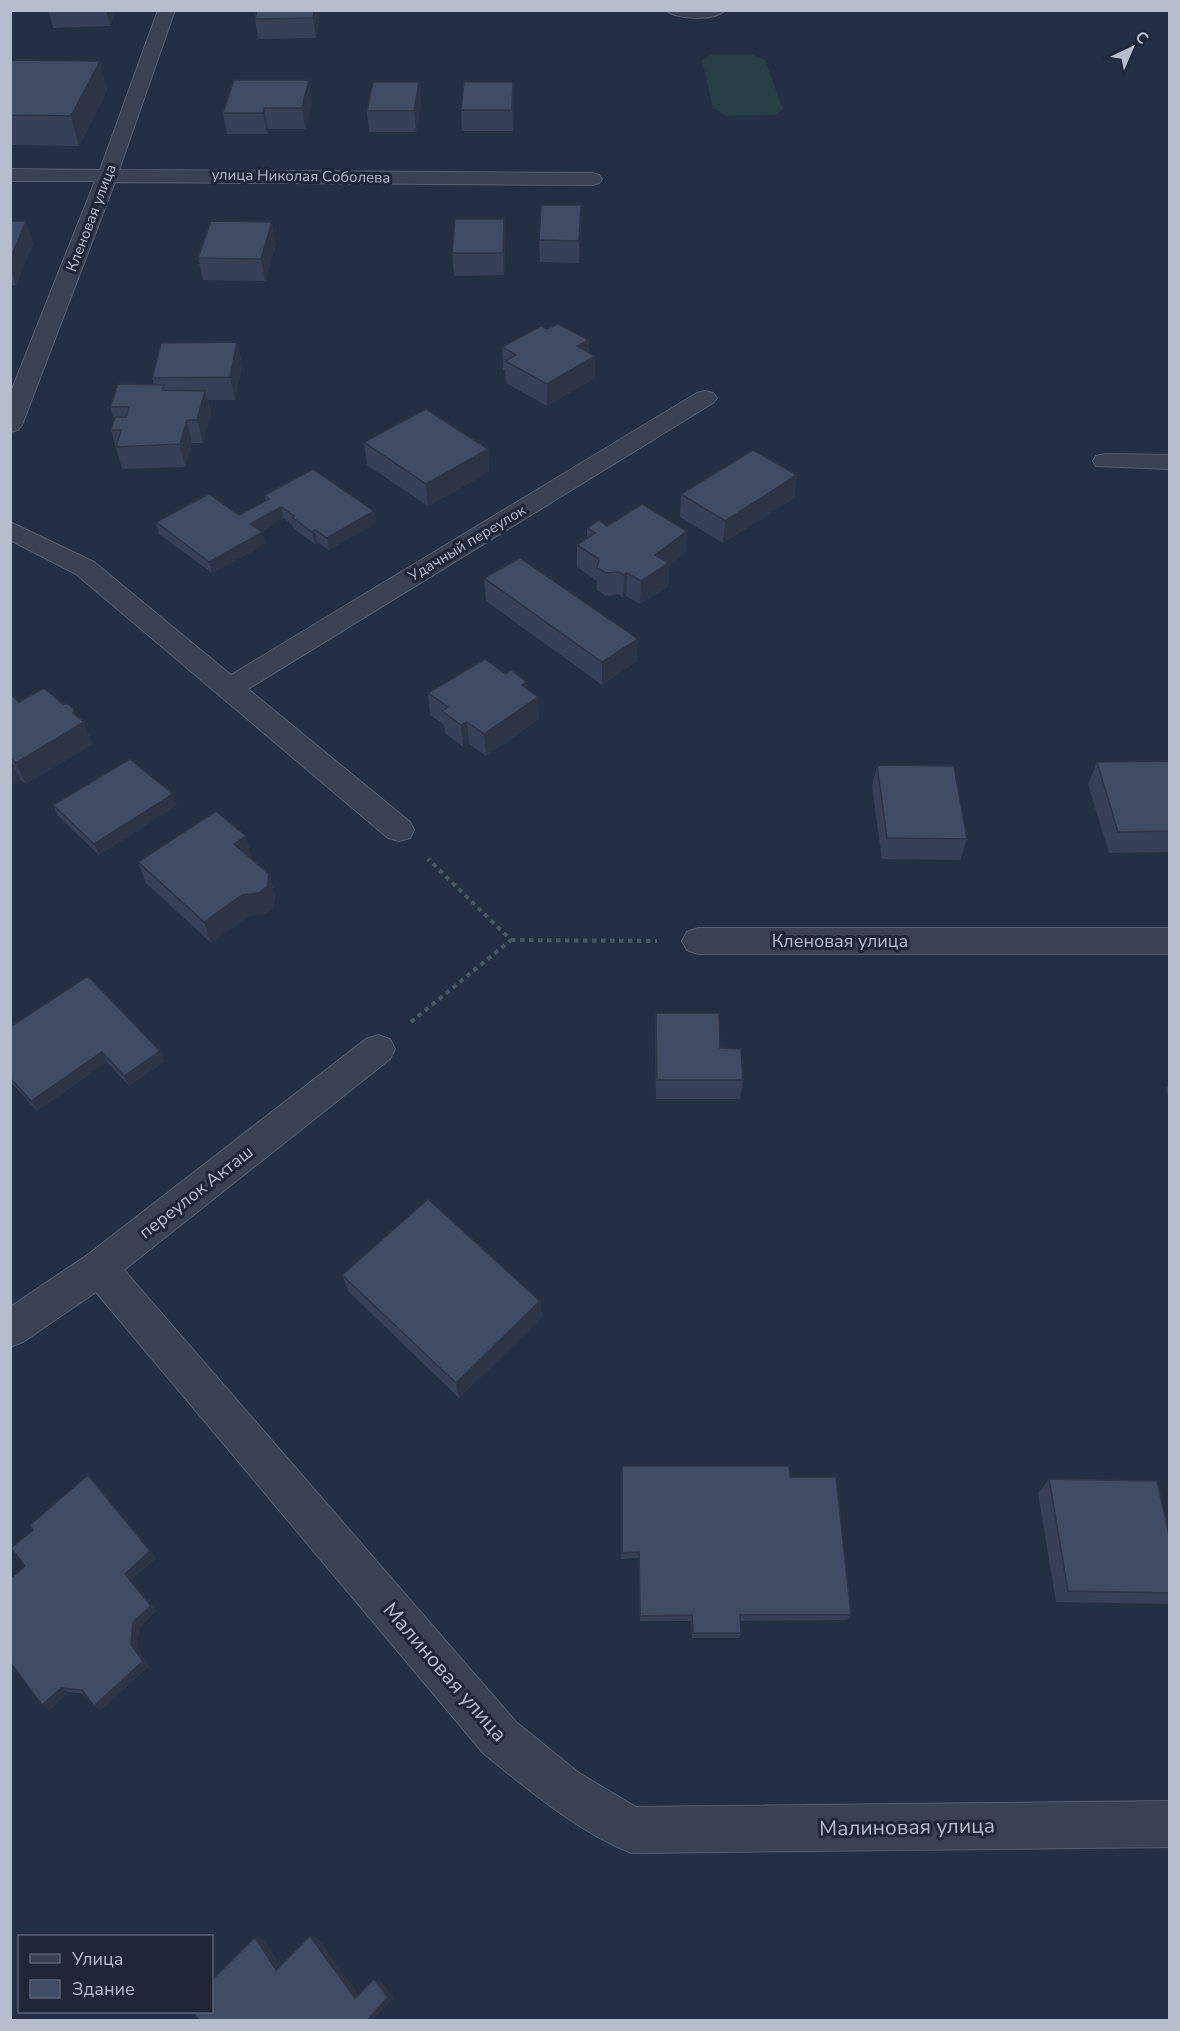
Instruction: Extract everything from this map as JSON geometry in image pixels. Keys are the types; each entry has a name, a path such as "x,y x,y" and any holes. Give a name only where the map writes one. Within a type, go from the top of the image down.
{"street":[{"name":"Кленовая улица","path":"10,425 108,174 167,10"},
{"path":"674,10 710,13 717,10"},
{"name":"улица Николая Соболева","path":"10,175 592,179"},
{"name":"Удачный переулок","path":"228,689 705,398"},
{"path":"1105,461 1170,462"},
{"path":"10,530 85,568 399,830"},
{"name":"Кленовая улица","path":"698,941 1170,941"},
{"name":"переулок Акташ","path":"10,1329 99,1268 378,1049"},
{"name":"Малиновая улица","path":"99,1268 500,1738 563,1789 631,1830 1170,1824"}],"path":[{"path":"399,830 511,940"},
{"path":"378,1049 511,940 698,941"}],"green space":[{"path":"711,55 753,55 765,60 783,109 775,115 726,116 713,108 702,60"}],"building":[{"path":"257,10 314,10 313,18 255,19"},
{"path":"10,60 100,61 71,116 10,115"},
{"path":"234,80 309,80 302,108 264,108 263,113 223,113"},
{"path":"373,82 419,82 414,111 367,111"},
{"path":"464,82 513,82 512,110 461,110"},
{"path":"541,205 581,205 579,241 539,240"},
{"path":"455,219 504,219 503,253 452,253"},
{"path":"10,221 26,221 10,260"},
{"path":"211,221 272,222 261,259 198,258"},
{"path":"558,324 589,340 577,346 595,356 547,384 505,361 516,355 502,347 541,326 547,329"},
{"path":"237,342 230,377 152,378 161,343"},
{"path":"118,384 164,385 162,390 205,391 197,420 187,420 180,444 116,447 121,430 111,430 115,417 126,417 129,407 110,407"},
{"path":"426,409 488,449 426,484 364,442"},
{"path":"753,450 797,475 725,521 681,494"},
{"path":"313,469 374,511 327,538 315,530 312,532 281,507 250,524 263,532 209,562 156,522 209,494 239,515 269,499 265,495"},
{"path":"642,504 687,531 655,555 669,563 641,581 627,573 624,575 619,572 606,573 597,568 599,559 577,545 595,533 587,528 599,520 607,526"},
{"path":"520,558 638,639 602,662 484,578"},
{"path":"485,659 506,674 511,670 527,682 522,685 538,697 484,734 467,722 461,725 442,711 448,707 428,693"},
{"path":"44,688 63,704 68,704 74,709 73,713 84,722 16,763 10,758 10,694 19,702"},
{"path":"130,759 173,794 94,844 53,805"},
{"path":"1170,761 1170,831 1118,832 1097,762"},
{"path":"877,765 954,766 967,839 887,838"},
{"path":"216,811 246,836 234,844 269,874 267,887 258,893 242,895 204,922 138,862"},
{"path":"88,976 160,1051 124,1076 102,1052 31,1101 10,1078 10,1027"},
{"path":"656,1013 719,1013 720,1048 741,1049 743,1080 657,1080"},
{"path":"428,1199 540,1301 456,1383 342,1275"},
{"path":"622,1466 789,1466 790,1477 836,1477 851,1615 740,1615 741,1633 693,1633 692,1615 640,1616 639,1552 622,1553"},
{"path":"88,1475 150,1551 125,1574 151,1606 133,1622 131,1644 143,1661 94,1706 82,1690 61,1688 42,1705 10,1662 10,1579 25,1566 11,1548 33,1530 30,1525"},
{"path":"1049,1479 1157,1481 1170,1539 1170,1593 1068,1591"},
{"path":"310,1936 355,1998 374,1979 388,1997 369,2018 370,2020 199,2020 194,2013 213,2013 213,1979 255,1937 276,1970"}]}
